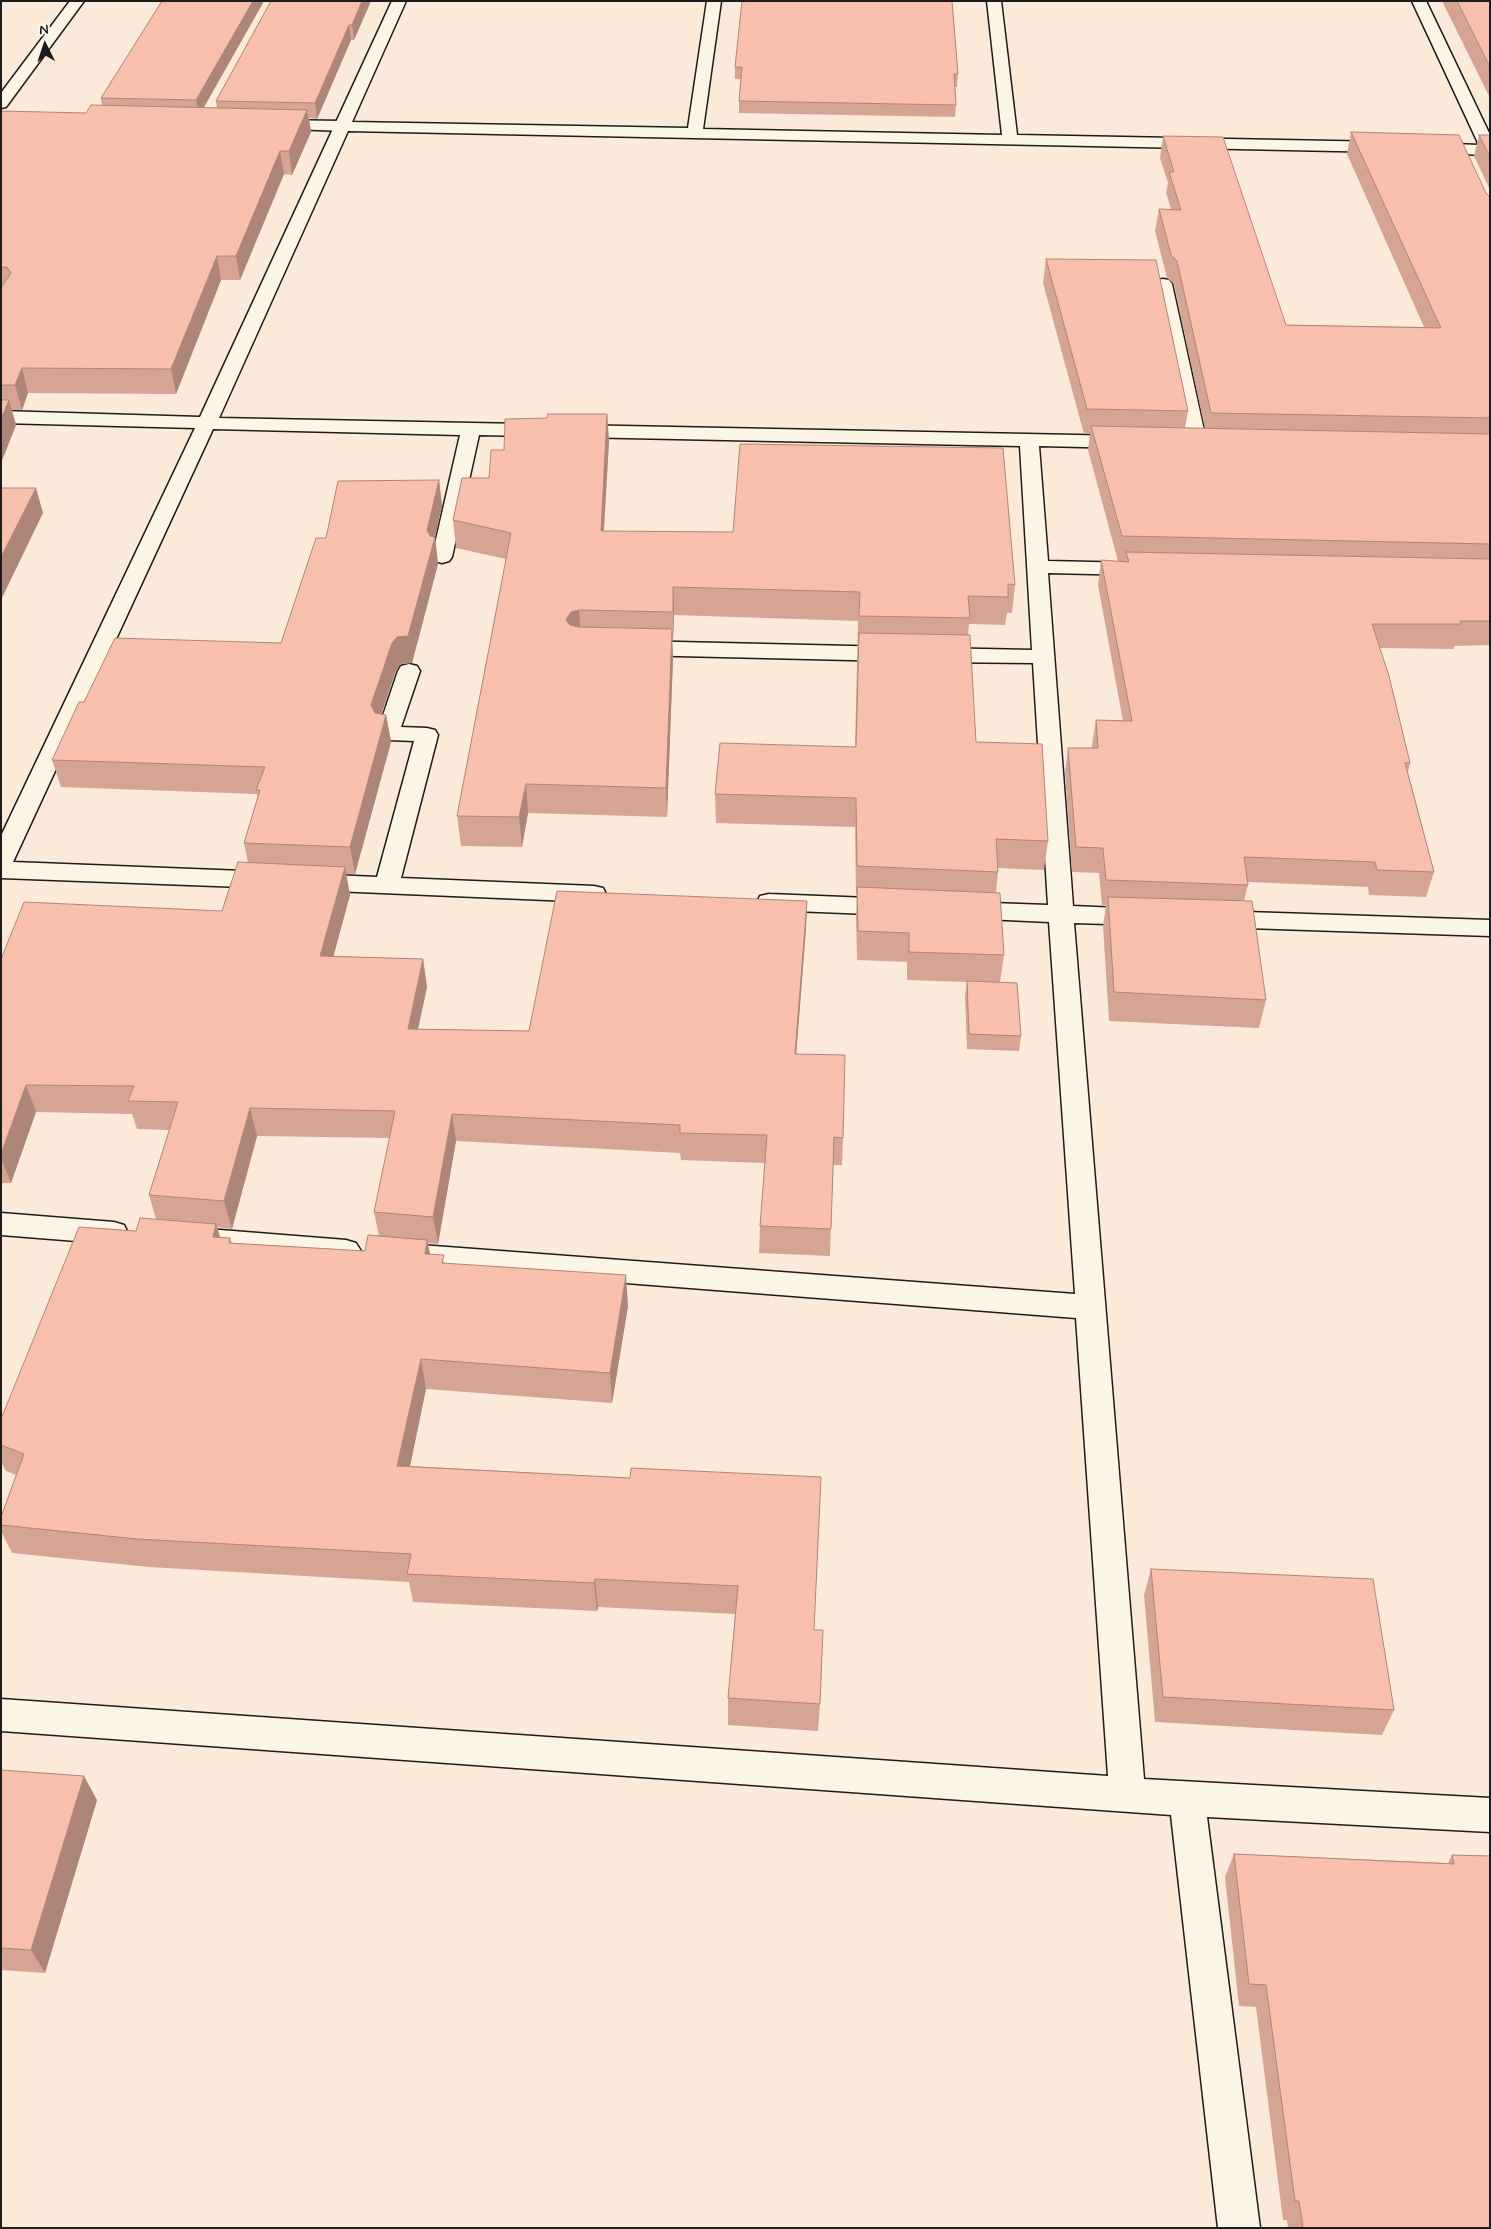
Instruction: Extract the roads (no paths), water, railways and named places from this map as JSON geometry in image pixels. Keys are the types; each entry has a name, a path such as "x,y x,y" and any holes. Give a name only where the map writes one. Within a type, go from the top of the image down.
{"street":[{"path":"1,104 77,1"},
{"path":"1,862 207,422 399,1"},
{"path":"695,133 714,1"},
{"path":"994,1 1010,140"},
{"path":"254,124 1489,150 1420,1"},
{"path":"1461,149 1468,165"},
{"path":"1163,284 1197,444"},
{"path":"1,417 1147,443"},
{"path":"442,557 472,429"},
{"path":"1029,440 1061,914 1127,1793"},
{"path":"1177,443 1216,444"},
{"path":"1038,567 1156,569"},
{"path":"610,647 1043,657"},
{"path":"387,886 426,735 388,733 409,671"},
{"path":"1,870 615,895"},
{"path":"744,901 912,908"},
{"path":"942,909 1160,918"},
{"path":"1189,918 1490,928"},
{"path":"1,1224 140,1235"},
{"path":"170,1237 1090,1307"},
{"path":"1,1715 1127,1793 1187,1799 1490,1815"},
{"path":"1187,1799 1239,2228"}]}
